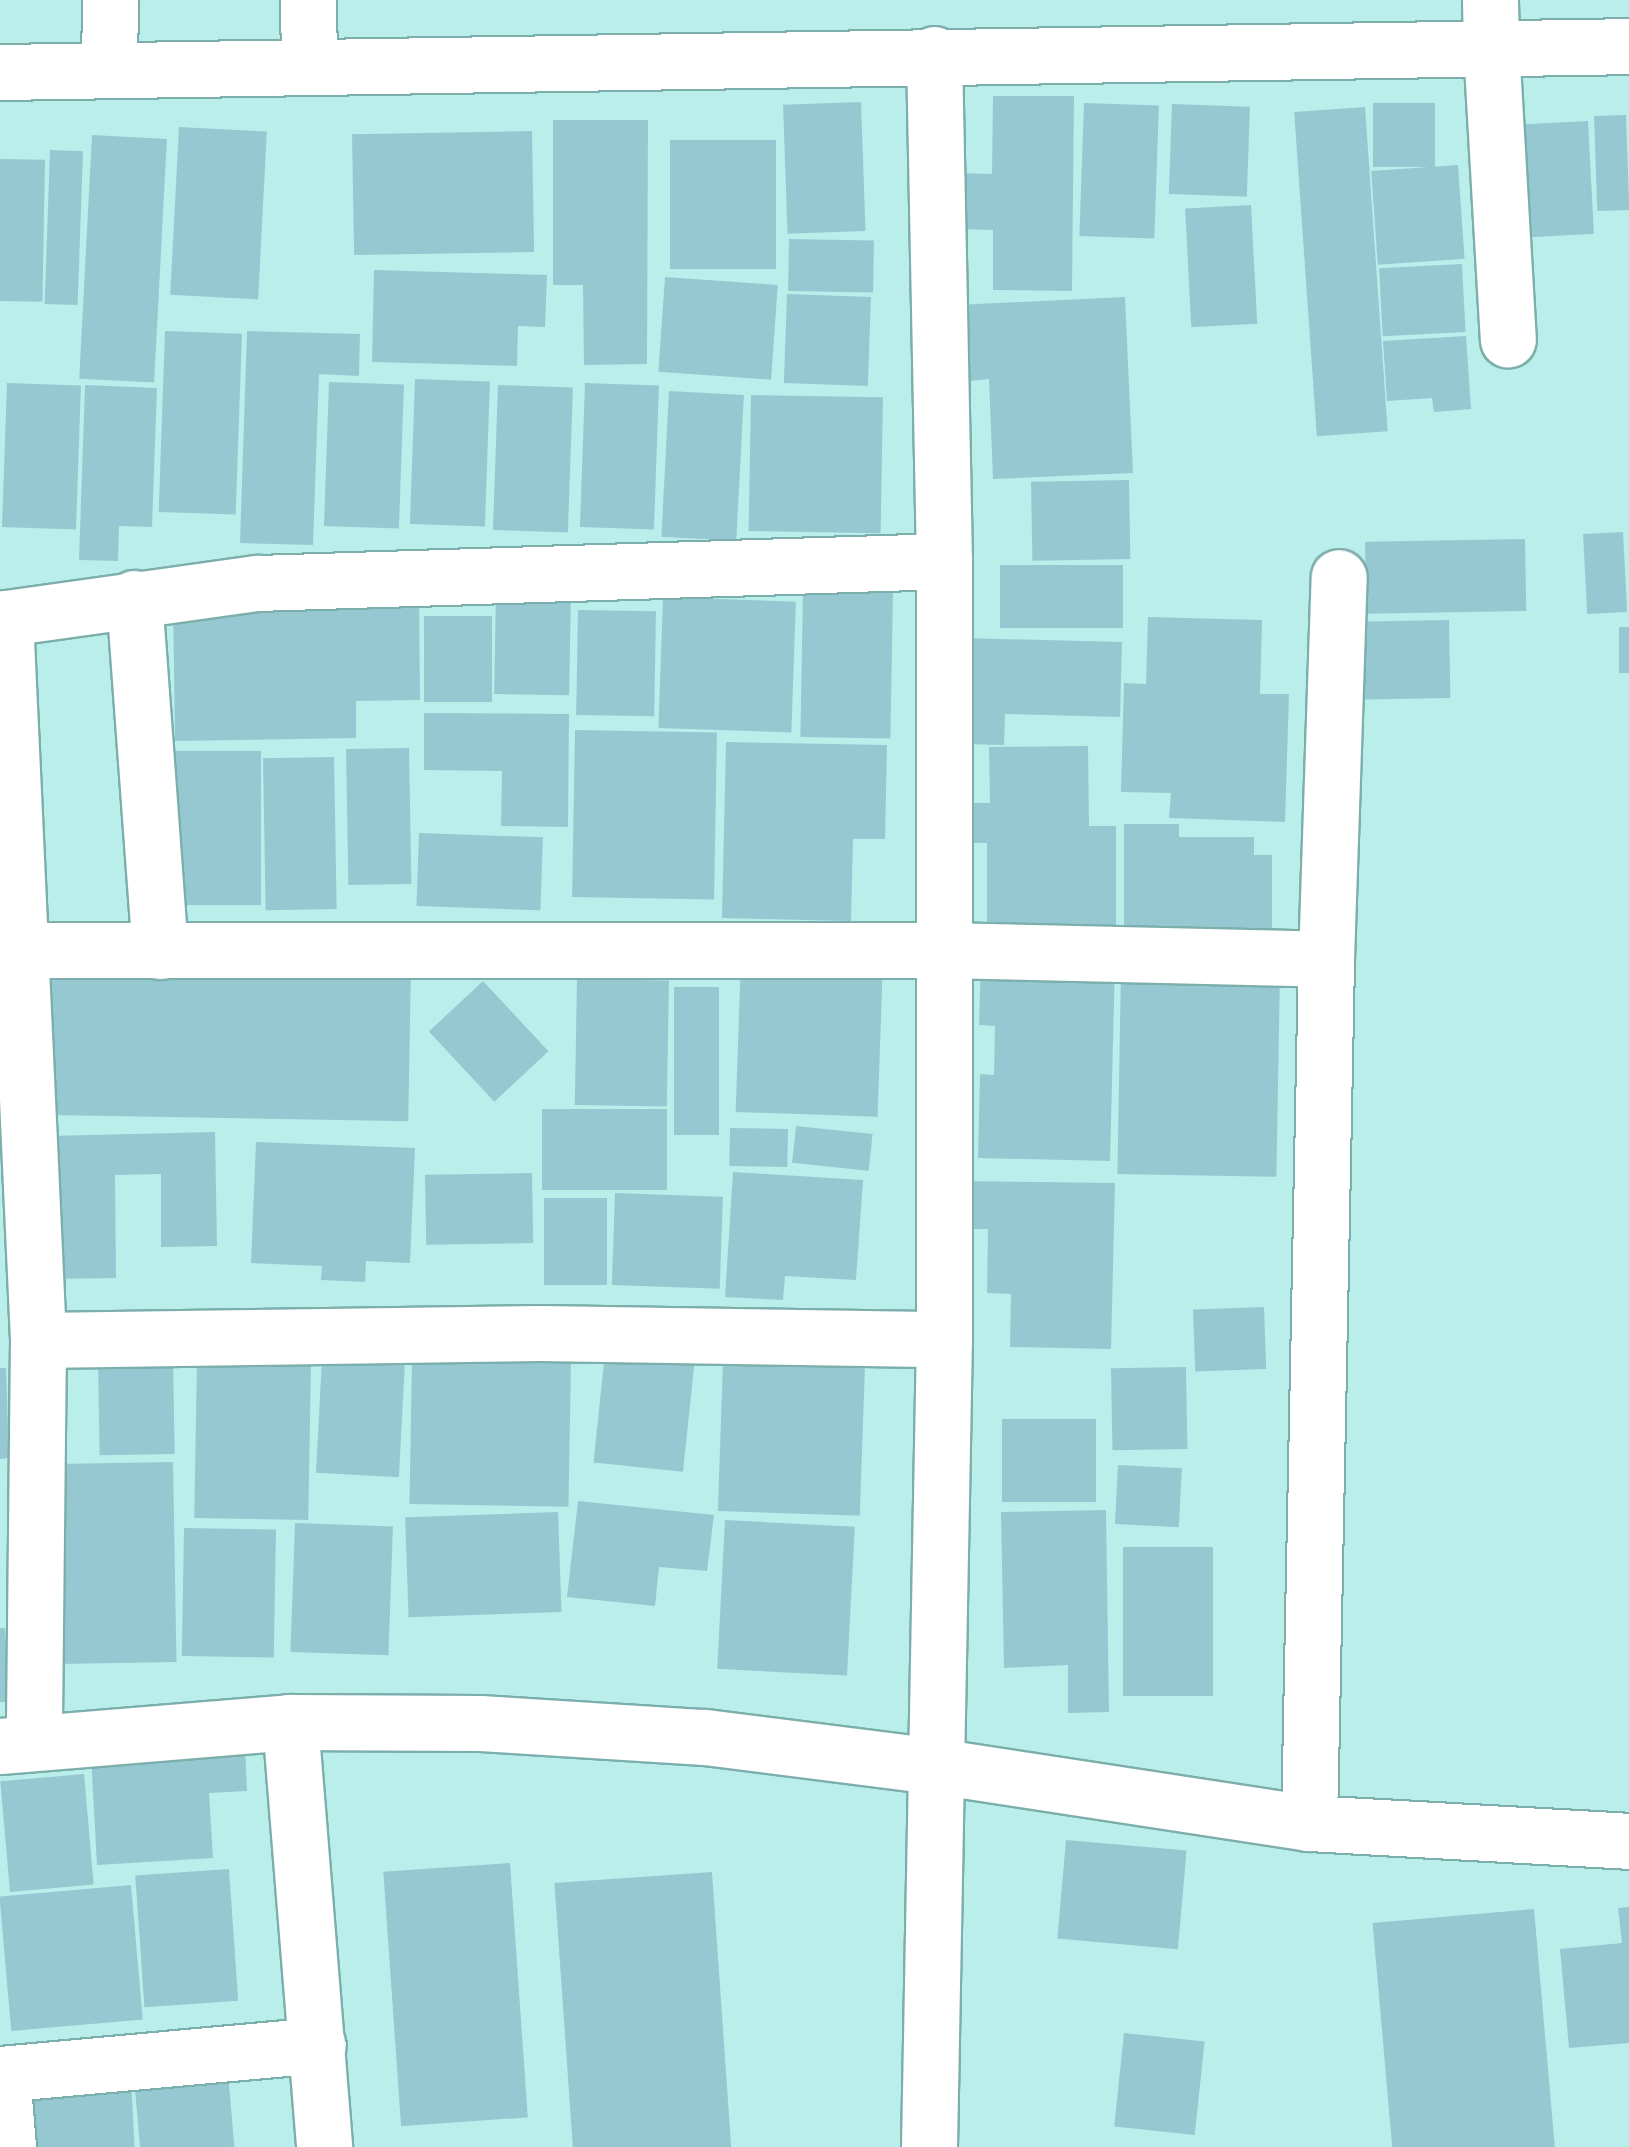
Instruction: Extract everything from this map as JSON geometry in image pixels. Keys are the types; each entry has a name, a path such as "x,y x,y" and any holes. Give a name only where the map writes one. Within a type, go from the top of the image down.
{"main road":[{"path":"109,70 110,0"},
{"path":"308,0 308,66"},
{"path":"0,72 934,54 1490,24 1629,46"},
{"path":"1490,24 1508,340"},
{"path":"929,2147 944,1339 944,561 934,54"},
{"path":"944,561 257,583 3,619 38,1340 17,1744 290,1722 480,1723 705,1737 936,1766 1309,1823 1629,1841"},
{"path":"1309,1823 1326,959 1339,577"},
{"path":"134,598 160,951"},
{"path":"17,950 941,950 1326,959"},
{"path":"38,1340 540,1333 944,1339"},
{"path":"290,1722 324,2147"},
{"path":"8,2147 1,2074 318,2046"}],"building":[{"path":"993,96 1074,96 1072,291 993,290 993,230 958,229 959,173 992,174"},
{"path":"861,102 866,231 788,234 783,105"},
{"path":"1084,103 1159,106 1154,239 1079,236"},
{"path":"1373,103 1435,103 1435,167 1373,167"},
{"path":"1172,104 1250,107 1247,197 1169,194"},
{"path":"1365,107 1388,431 1317,436 1294,112"},
{"path":"1626,115 1629,210 1597,211 1594,116"},
{"path":"553,120 648,120 647,364 584,365 583,285 553,285"},
{"path":"1588,121 1594,234 1531,237 1525,124"},
{"path":"179,127 267,132 258,299 170,295"},
{"path":"532,131 534,252 354,255 352,134"},
{"path":"92,135 167,139 154,383 79,379"},
{"path":"670,140 776,140 776,269 670,269"},
{"path":"50,150 83,151 78,305 45,304"},
{"path":"0,159 45,160 43,302 0,301"},
{"path":"1458,165 1465,259 1378,265 1371,171"},
{"path":"1251,205 1257,324 1191,327 1185,208"},
{"path":"789,239 874,240 873,292 788,291"},
{"path":"1462,264 1466,332 1383,336 1379,268"},
{"path":"374,270 547,275 545,327 518,326 517,366 372,362"},
{"path":"665,277 778,285 771,380 658,372"},
{"path":"787,294 871,297 868,386 784,383"},
{"path":"1125,297 1133,473 993,479 989,379 960,382 956,305"},
{"path":"165,331 242,334 236,515 159,512"},
{"path":"247,331 360,334 359,376 319,374 313,545 240,543"},
{"path":"1466,336 1471,409 1434,412 1432,398 1387,401 1383,341"},
{"path":"415,379 490,382 485,527 410,524"},
{"path":"329,382 404,385 399,529 324,526"},
{"path":"7,383 81,386 76,529 2,527"},
{"path":"585,383 659,386 654,529 580,527"},
{"path":"85,385 157,388 152,527 119,526 118,561 79,560"},
{"path":"498,385 573,388 568,533 493,530"},
{"path":"669,391 744,395 736,541 661,537"},
{"path":"751,395 883,397 881,533 749,531"},
{"path":"1129,480 1130,559 1032,561 1031,482"},
{"path":"1623,532 1627,612 1587,614 1583,534"},
{"path":"1525,539 1526,611 1366,614 1365,542"},
{"path":"1000,565 1123,565 1123,628 1000,628"},
{"path":"496,589 571,590 569,695 494,694"},
{"path":"803,589 893,591 890,739 800,737"},
{"path":"419,596 420,700 356,701 356,738 175,741 173,601"},
{"path":"663,597 796,602 791,733 658,728"},
{"path":"578,610 656,611 654,716 576,715"},
{"path":"424,616 492,616 492,702 424,702"},
{"path":"1148,617 1262,620 1260,694 1289,694 1285,822 1169,818 1171,793 1121,792 1124,683 1146,684"},
{"path":"1449,620 1450,698 1352,700 1351,622"},
{"path":"1619,627 1629,627 1629,673 1619,673"},
{"path":"963,638 1122,642 1120,717 1005,714 1004,745 960,744"},
{"path":"424,713 569,714 568,827 501,826 502,771 424,770"},
{"path":"575,730 717,732 714,899 572,897"},
{"path":"726,742 887,745 885,839 853,839 851,921 722,918"},
{"path":"1088,746 1089,826 1116,826 1116,935 987,937 987,843 960,843 960,803 990,803 989,747"},
{"path":"409,748 411,884 348,885 346,749"},
{"path":"175,751 261,751 261,905 175,905"},
{"path":"334,757 337,909 266,910 263,758"},
{"path":"1124,824 1179,824 1179,837 1254,837 1254,855 1272,855 1272,935 1124,936"},
{"path":"419,833 543,837 540,910 416,906"},
{"path":"741,958 883,963 878,1117 736,1112"},
{"path":"981,958 1115,962 1110,1161 978,1158 980,1074 994,1075 995,1026 979,1025"},
{"path":"52,961 411,967 408,1121 49,1115"},
{"path":"1121,968 1280,971 1276,1177 1117,1174"},
{"path":"577,979 669,981 667,1107 575,1105"},
{"path":"483,981 548,1051 494,1102 429,1031"},
{"path":"674,987 719,987 719,1135 674,1135"},
{"path":"542,1109 667,1109 667,1190 542,1190"},
{"path":"796,1126 873,1134 869,1171 792,1163"},
{"path":"730,1128 788,1129 787,1167 729,1166"},
{"path":"215,1132 217,1246 161,1247 161,1174 115,1175 116,1278 50,1279 48,1136"},
{"path":"256,1142 415,1148 410,1263 366,1261 365,1282 321,1280 322,1266 251,1263"},
{"path":"733,1172 863,1180 856,1280 785,1276 783,1300 725,1297"},
{"path":"532,1173 533,1243 426,1245 425,1175"},
{"path":"958,1181 1115,1183 1111,1349 1010,1347 1011,1294 987,1293 988,1229 957,1229"},
{"path":"615,1193 723,1197 720,1289 612,1285"},
{"path":"544,1198 607,1198 607,1285 544,1285"},
{"path":"1264,1307 1266,1369 1195,1371 1193,1309"},
{"path":"605,1353 695,1362 683,1472 594,1462"},
{"path":"173,1359 175,1454 100,1455 98,1360"},
{"path":"322,1359 405,1363 399,1477 316,1473"},
{"path":"412,1359 571,1362 568,1507 409,1504"},
{"path":"197,1361 311,1363 308,1520 194,1518"},
{"path":"723,1363 865,1368 860,1516 718,1511"},
{"path":"1186,1367 1187,1449 1112,1450 1111,1368"},
{"path":"0,1368 6,1368 9,1458 0,1459"},
{"path":"1002,1419 1096,1419 1096,1502 1002,1502"},
{"path":"173,1462 176,1662 59,1664 55,1464"},
{"path":"1118,1465 1182,1468 1179,1527 1115,1524"},
{"path":"578,1501 714,1515 707,1571 659,1567 655,1606 567,1597"},
{"path":"1106,1510 1109,1712 1068,1713 1068,1665 1004,1668 1001,1512"},
{"path":"558,1512 561,1612 409,1617 405,1517"},
{"path":"725,1520 855,1527 847,1676 717,1669"},
{"path":"295,1523 393,1526 388,1655 290,1652"},
{"path":"184,1528 276,1530 274,1658 182,1656"},
{"path":"1123,1547 1213,1547 1213,1696 1123,1696"},
{"path":"0,1628 5,1628 8,1702 0,1702"},
{"path":"245,1747 247,1791 209,1793 213,1858 97,1865 91,1756"},
{"path":"84,1774 94,1885 10,1892 0,1781"},
{"path":"1066,1840 1187,1851 1178,1949 1057,1939"},
{"path":"510,1863 528,2117 401,2126 383,1872"},
{"path":"229,1869 238,2001 144,2007 135,1876"},
{"path":"712,1872 731,2147 573,2147 554,1883"},
{"path":"131,1885 143,2019 11,2031 0,1896"},
{"path":"1629,1907 1629,2043 1569,2048 1560,1949 1622,1943 1618,1908"},
{"path":"1534,1909 1555,2147 1392,2147 1373,1923"},
{"path":"1124,2033 1205,2041 1195,2135 1114,2126"},
{"path":"227,2062 234,2147 140,2147 133,2070"},
{"path":"131,2079 135,2147 26,2147 23,2085"}]}
